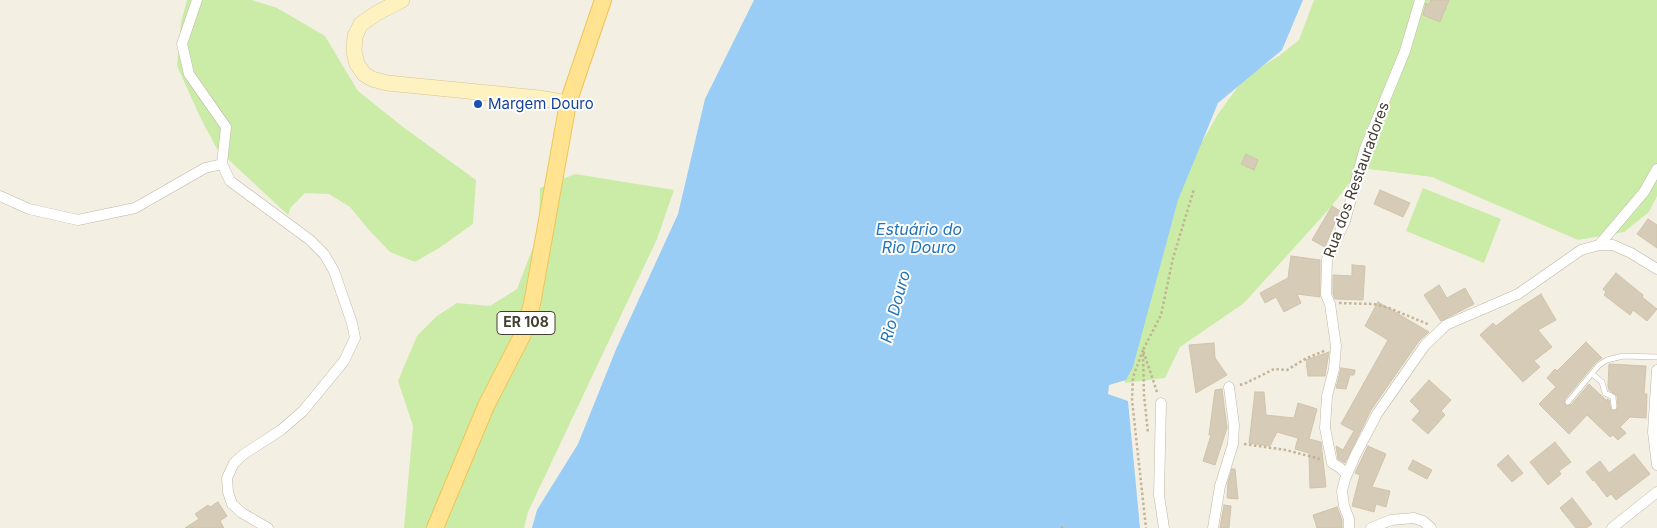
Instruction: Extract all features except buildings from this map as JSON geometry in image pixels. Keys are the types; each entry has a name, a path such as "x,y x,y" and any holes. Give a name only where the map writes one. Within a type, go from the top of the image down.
{"main road":[{"path":"402,0 361,24 355,36 354,51 357,64 364,74 372,79 387,83 539,98 568,103"},
{"name":"ER 108","path":"436,528 486,406 523,334 532,304 568,103 603,0"}],"street":[{"path":"197,0 182,44 189,74 226,127 222,164 230,180 310,240 324,254 334,271 352,323 355,338 344,361 303,411 286,426 244,454 234,463 227,478 228,492 232,504 265,528"},
{"name":"Rua dos Restauradores","path":"1332,463 1325,428 1327,396 1334,369 1336,346 1330,304 1326,295 1327,259 1345,221 1364,151 1405,51 1420,0"},
{"path":"0,196 29,209 78,220 135,208 206,168 222,164"},
{"path":"1599,245 1611,228 1644,192 1657,169"},
{"path":"1349,528 1342,491 1347,474 1377,414 1425,345 1441,330 1446,326 1518,294 1581,250 1599,245 1613,245 1657,269"},
{"path":"1657,370 1653,432 1657,464"},
{"path":"1213,528 1220,486 1233,444 1234,425 1228,387"},
{"path":"1161,403 1159,495 1164,528"},
{"path":"1332,463 1347,474"},
{"path":"1612,528 1657,492"},
{"path":"1371,528 1391,520 1414,518 1424,521 1432,528"}],"lane":[{"path":"1568,402 1599,366 1614,357 1637,356 1657,358"},
{"path":"1592,374 1602,382 1605,394 1613,397 1614,407"}],"path":[{"path":"1146,528 1132,400 1133,377 1143,350 1161,315 1173,258 1194,190"},
{"path":"1330,304 1348,302 1374,304 1389,308 1441,330"},
{"path":"1228,387 1246,384 1274,369 1287,370 1305,359 1336,346"},
{"path":"1143,350 1161,403"},
{"path":"1233,444 1286,450 1310,455 1332,463"}],"green space":[{"path":"187,0 252,0 277,8 325,36 358,91 403,127 476,180 473,224 415,262 390,252 350,207 329,194 305,193 291,207 288,215 217,149 201,119 177,66 181,22"},
{"path":"1314,0 1657,0 1657,196 1649,212 1624,232 1578,240 1432,177 1361,168 1330,208 1244,303 1180,347 1165,378 1125,383 1125,376 1184,160 1195,154 1218,114 1245,77 1279,56 1299,40"},
{"path":"575,174 674,190 657,239 528,512 524,528 404,528 413,426 398,381 417,336 437,316 457,303 490,306 517,289 539,232 540,188"},
{"path":"1423,188 1501,219 1484,263 1406,231"}],"water":[{"name":"Estuário do Rio Douro","path":"754,0 1303,0 1282,50 1218,103 1178,200 1133,367 1126,380 1109,385 1108,394 1128,401 1140,528 532,528 537,510 578,444 617,347 678,214 705,99"}],"place":[{"name":"Margem Douro","path":"478,104"}],"water label":[{"name":"Rio Douro","path":"896,307"}]}
